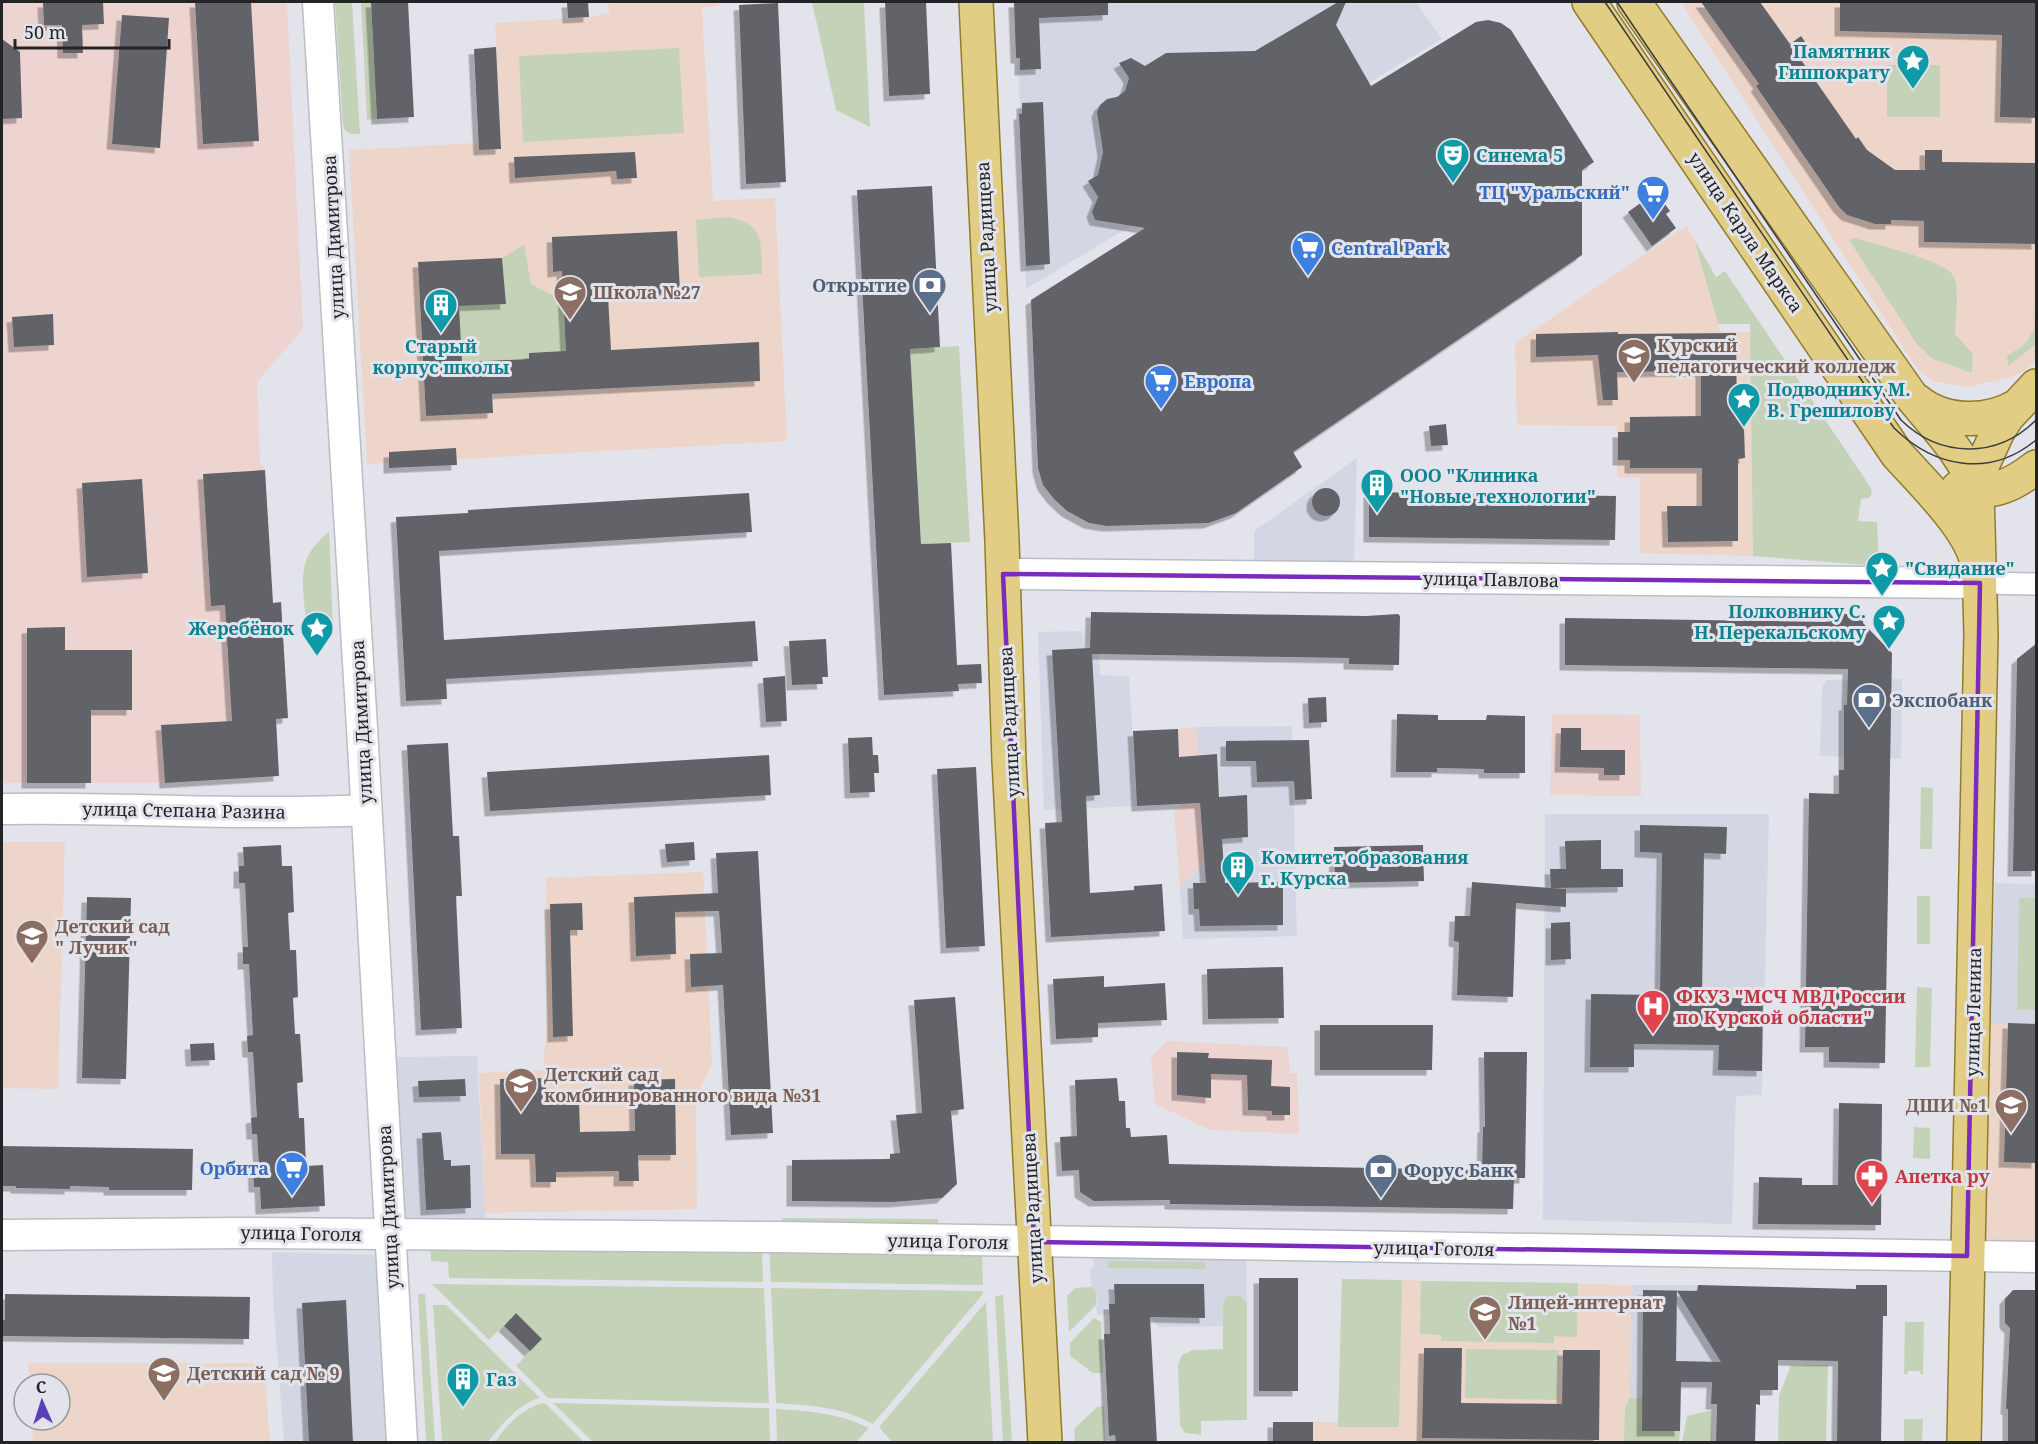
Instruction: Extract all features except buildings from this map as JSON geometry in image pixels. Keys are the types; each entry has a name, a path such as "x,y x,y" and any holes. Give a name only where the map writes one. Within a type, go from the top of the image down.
{"main road":[{"name":"улица Димитрова","path":"318,2 402,1443"},
{"name":"улица Радищева","path":"976,2 1010,761 1045,1443"},
{"name":"улица Карла Маркса","path":"1589,2 1897,454 1956,522 1975,554 1980,582"},
{"path":"1634,2 1911,396 1953,448 1969,471 1977,492"},
{"path":"1911,396 1931,409 1968,418 1996,416 2027,396"},
{"path":"1980,582 1977,492 1989,448 2002,424 2027,396"},
{"path":"1897,454 1911,466 1934,479 1960,489 1977,492 1990,491 2015,482 2037,468"},
{"path":"1980,582 1984,548 1996,516 2037,468"},
{"name":"улица Павлова","path":"1003,574 1980,582"},
{"name":"улица Ленина","path":"1964,1443 1980,582"},
{"name":"улица Степана Разина","path":"2,809 305,812 366,810"},
{"name":"улица Гоголя","path":"2,1235 241,1233 778,1237 2037,1257"}],"street":[{"path":"1980,582 2037,584"}],"highlighted area":[{"path":"1003,574 1980,583 1967,1256 1034,1242"}],"shaded area":[{"path":"2,2 287,2 303,329 257,382 260,462 265,470 273,602 281,602 288,718 276,719 279,776 165,783 2,783"},
{"name":"Школа №27","path":"608,2 719,2 719,6 702,7 713,201 775,198 787,441 367,464 349,150 479,143 479,150 501,149 495,23 589,17 609,13"},
{"path":"1016,2 1416,2 1442,39 1026,289"},
{"path":"1681,2 2036,2 2036,361 2023,372 2012,377 1968,387 1932,381 1917,369"},
{"name":"Курский педагогический колледж","path":"1686,226 1694,239 1720,332 1751,332 1753,556 1640,553 1640,478 1617,477 1617,426 1517,425 1515,343"},
{"path":"1357,458 1354,565 1254,564 1254,531"},
{"path":"1082,631 1084,648 1092,648 1099,654 1100,675 1129,676 1137,806 1044,810 1038,632"},
{"path":"1902,679 1901,759 1820,756 1822,688 1826,680"},
{"path":"1552,714 1640,715 1641,796 1550,795"},
{"name":"Комитет образования г. Курска","path":"1292,726 1297,936 1183,939 1180,887 1204,863 1224,862 1217,754 1197,755 1197,727"},
{"path":"1197,727 1198,755 1217,754 1224,862 1204,863 1180,887 1174,811 1182,804 1178,729"},
{"name":"ФКУЗ \"МСЧ МВД России по Курской области\"","path":"1545,814 1769,814 1762,1095 1736,1096 1732,1224 1543,1220"},
{"name":"Детский сад \" Лучик\"","path":"2,842 65,842 58,1089 2,1088"},
{"path":"703,872 712,1063 696,1097 697,1209 485,1213 479,1073 543,1070 547,1021 546,878"},
{"path":"1995,883 2036,884 2036,1024 1990,1023"},
{"name":"ДШИ №1","path":"1990,1023 2036,1024 2036,1244 1983,1243"},
{"path":"1167,1041 1288,1047 1290,1073 1297,1073 1299,1134 1210,1130 1155,1104 1151,1058"},
{"path":"477,1056 486,1227 405,1225 397,1057"},
{"path":"272,1252 382,1255 390,1442 284,1442 273,1299"},
{"path":"1093,1254 1246,1255 1247,1303 1240,1296 1223,1302 1223,1326 1159,1327 1150,1317 1126,1313 1097,1315 1096,1292 1091,1287 1090,1268 1094,1267"},
{"name":"Лицей-интернат №1","path":"1342,1279 1631,1285 1630,1398 1642,1398 1679,1442 1273,1442 1273,1422 1338,1422"},
{"path":"1631,1285 1698,1285 1697,1323 1710,1344 1747,1390 1681,1389 1680,1430 1630,1398"},
{"name":"Детский сад № 9","path":"28,1363 264,1363 270,1442 33,1442 33,1432 72,1432 72,1372 29,1372"}],"green space":[{"path":"335,2 352,2 360,134 349,133 343,125"},
{"path":"361,2 371,2 377,119 367,120"},
{"path":"812,2 864,2 870,127 836,110"},
{"path":"679,48 684,133 523,142 519,56"},
{"path":"1887,65 1940,65 1940,117 1887,117"},
{"path":"729,217 741,220 755,230 761,244 762,274 699,277 696,220"},
{"path":"1854,238 1925,259 1949,271 1954,277 1957,290 1955,334 1973,354 1972,373 1933,359 1917,344 1849,240"},
{"path":"1694,239 1716,277 1725,271 1871,488 1872,494 1869,498 1861,499 1858,521 1877,522 1879,566 1753,556 1750,324 1718,324"},
{"path":"524,245 531,284 564,301 566,351 529,359 462,362 459,306 506,303 502,258"},
{"path":"2036,274 2036,344 2008,366 2007,356 2024,345 2034,330"},
{"path":"959,346 970,542 921,544 910,349"},
{"path":"329,531 333,630 307,632 303,586 304,568 310,553"},
{"path":"1921,787 1933,788 1932,849 1920,849"},
{"path":"1917,896 1930,896 1930,944 1917,944"},
{"path":"2019,898 2036,898 2036,1010 2017,1010"},
{"path":"1917,987 1932,988 1930,1067 1915,1067"},
{"path":"1914,1127 1930,1128 1930,1159 1913,1158"},
{"path":"782,1218 938,1219 938,1230 782,1229"},
{"path":"430,1243 762,1249 763,1282 449,1278 448,1262 431,1261"},
{"path":"769,1249 982,1252 983,1285 771,1282"},
{"path":"1108,1261 1206,1262 1206,1269 1108,1268"},
{"path":"1342,1279 1402,1280 1399,1427 1338,1427"},
{"path":"1421,1281 1578,1283 1577,1337 1554,1336 1554,1343 1441,1341 1441,1335 1420,1334"},
{"path":"432,1284 764,1288 769,1403 548,1398 516,1366 542,1339 516,1313 489,1340"},
{"path":"1091,1287 1096,1292 1096,1305 1069,1332 1067,1296 1075,1288"},
{"path":"771,1288 982,1291 983,1294 873,1424 837,1410 776,1403"},
{"path":"418,1294 425,1294 435,1442 426,1442"},
{"path":"1003,1295 1012,1442 1003,1442 995,1296"},
{"path":"1228,1296 1240,1296 1247,1303 1247,1420 1201,1421 1201,1435 1185,1433 1180,1425 1178,1365 1182,1355 1193,1350 1223,1349 1223,1302"},
{"path":"986,1302 993,1442 892,1442 879,1427"},
{"path":"433,1305 446,1305 540,1398 517,1410 488,1442 442,1442"},
{"path":"1094,1318 1101,1322 1103,1373 1093,1373 1070,1356 1070,1343"},
{"path":"1905,1322 1924,1322 1923,1374 1920,1374 1920,1371 1908,1371 1908,1374 1904,1374"},
{"path":"1466,1349 1559,1350 1558,1400 1465,1398"},
{"path":"1791,1365 1828,1365 1826,1442 1778,1442 1779,1396"},
{"path":"1630,1398 1642,1398 1680,1431 1679,1442 1624,1442 1625,1407"},
{"path":"545,1403 584,1442 495,1442 523,1412"},
{"path":"553,1403 769,1408 770,1442 593,1442"},
{"path":"1104,1406 1105,1441 1113,1442 1075,1442 1074,1429 1097,1407"},
{"path":"776,1409 835,1416 869,1428 856,1442 777,1442"},
{"path":"1712,1410 1712,1442 1682,1442 1687,1416"},
{"path":"1904,1419 1923,1419 1922,1442 1904,1442"}],"tram line":[{"path":"1605,2 1894,428 1910,442 1927,452 1963,463 2000,460 2036,440"},
{"path":"1617,2 1901,420 1916,433 1933,442 1968,449 2004,442 2021,433 2036,420"}],"place":[{"name":"Памятник Гиппократу","path":"1913,90"},
{"name":"Синема 5","path":"1453,184"},
{"name":"ТЦ \"Уральский\"","path":"1653,221"},
{"name":"Central Park","path":"1308,277"},
{"name":"Открытие","path":"930,314"},
{"name":"Школа №27","path":"570,321"},
{"name":"Старый корпус школы","path":"441,334"},
{"name":"Курский педагогический колледж","path":"1634,384"},
{"name":"Европа","path":"1161,410"},
{"name":"Подводнику М. В. Грешилову","path":"1744,428"},
{"name":"ООО \"Клиника \"Новые технологии\"","path":"1377,514"},
{"name":"\"Свидание\"","path":"1882,597"},
{"name":"Полковнику С. Н. Перекальскому","path":"1889,650"},
{"name":"Жеребёнок","path":"317,657"},
{"name":"Экспобанк","path":"1869,729"},
{"name":"Комитет образования г. Курска","path":"1238,896"},
{"name":"Детский сад \" Лучик\"","path":"32,965"},
{"name":"ФКУЗ \"МСЧ МВД России по Курской области\"","path":"1653,1035"},
{"name":"Детский сад комбинированного вида №31","path":"521,1113"},
{"name":"ДШИ №1","path":"2011,1134"},
{"name":"Орбита","path":"292,1197"},
{"name":"Форус Банк","path":"1381,1199"},
{"name":"Апетка ру","path":"1872,1205"},
{"name":"Лицей-интернат №1","path":"1485,1341"},
{"name":"Детский сад № 9","path":"164,1402"},
{"name":"Газ","path":"463,1408"}]}
